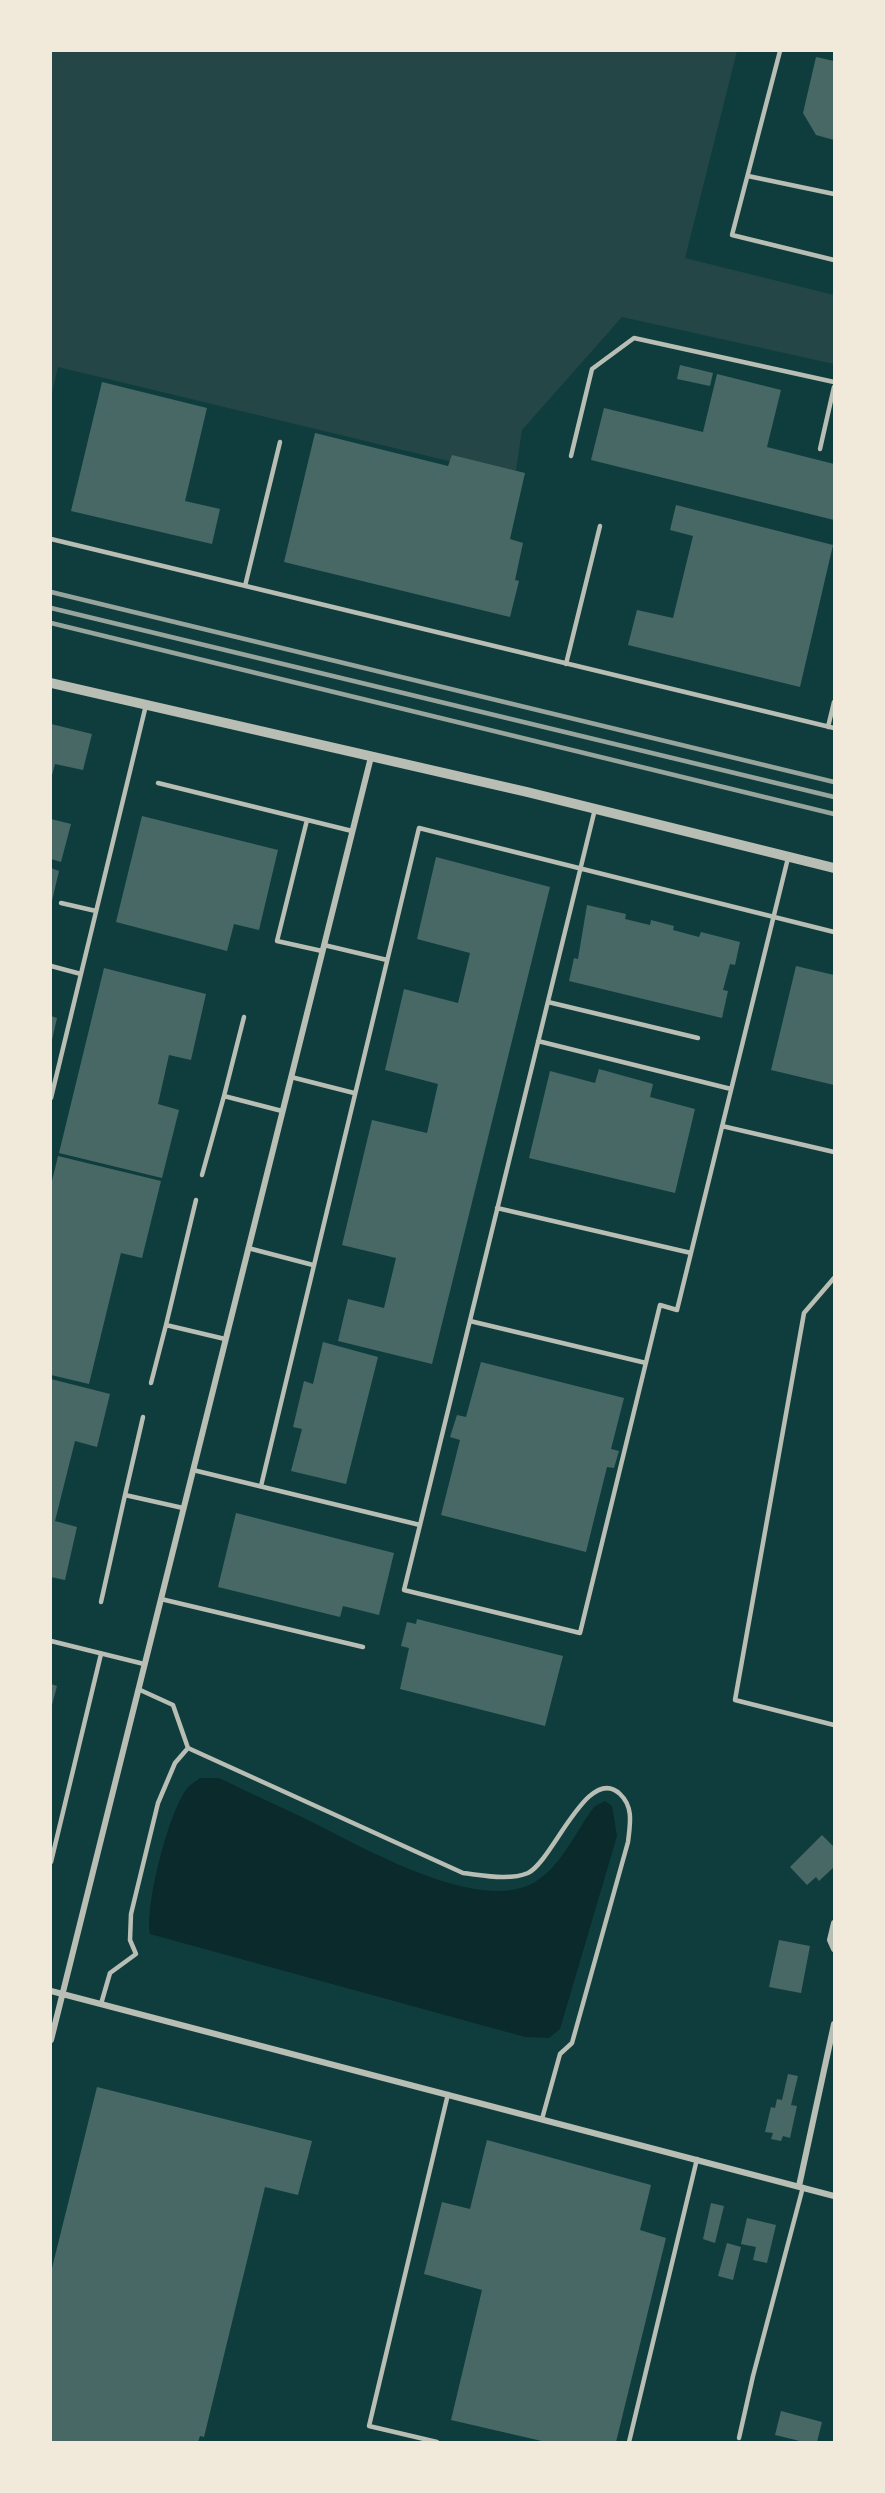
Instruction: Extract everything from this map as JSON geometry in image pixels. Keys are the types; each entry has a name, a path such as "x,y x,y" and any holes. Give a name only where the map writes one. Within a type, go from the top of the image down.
{"street":[{"path":"51,683 595,809 834,868"},
{"path":"51,2040 370,757"},
{"path":"834,1923 830,1940 834,1949"},
{"path":"51,1991 834,2196"},
{"path":"801,2186 834,2024"}],"lane":[{"path":"780,51 732,235 834,260"},
{"path":"748,176 834,194"},
{"path":"571,456 591,369 634,338 834,382"},
{"path":"820,448 834,387"},
{"path":"245,586 280,442"},
{"path":"566,663 600,526"},
{"path":"51,539 831,727 834,702"},
{"path":"51,1098 146,705"},
{"path":"158,783 352,831"},
{"path":"595,809 404,1590 580,1633 660,1305 677,1310 788,857"},
{"path":"307,820 277,941 387,960"},
{"path":"261,1486 419,828 834,932"},
{"path":"61,903 96,911"},
{"path":"51,966 81,974"},
{"path":"548,1002 698,1038"},
{"path":"202,1175 244,1017"},
{"path":"538,1041 731,1089"},
{"path":"291,1077 354,1093"},
{"path":"224,1096 282,1112"},
{"path":"722,1126 834,1152"},
{"path":"151,1383 196,1200"},
{"path":"497,1209 691,1253"},
{"path":"248,1248 313,1265"},
{"path":"834,1278 804,1313 735,1700 834,1725"},
{"path":"470,1321 646,1362"},
{"path":"166,1325 225,1339"},
{"path":"101,1602 143,1417"},
{"path":"193,1470 420,1525"},
{"path":"125,1495 183,1508"},
{"path":"161,1599 363,1647"},
{"path":"51,1641 144,1664"},
{"path":"51,1862 101,1654"},
{"path":"138,1689 173,1705 188,1748 419,1855 463,1873 494,1877 527,1873 543,1860 577,1809 594,1790 606,1787 619,1792 628,1804 631,1820 628,1842 572,2043 560,2054 542,2119"},
{"path":"101,2004 110,1973 136,1954 130,1940 131,1914 155,1812 171,1773 188,1748"},
{"path":"438,2442 369,2426 448,2094"},
{"path":"629,2442 697,2159"},
{"path":"739,2438 801,2186"}],"shaded area":[{"path":"51,51 737,51 685,258 834,295 834,364 622,317 522,430 515,477 58,367 51,397"},
{"path":"200,1778 219,1778 412,1870 472,1888 500,1891 524,1887 547,1873 565,1852 595,1806 605,1801 612,1806 617,1836 560,2029 549,2038 525,2037 150,1934 149,1921 154,1882 165,1839 179,1802 187,1788"}],"building":[{"path":"816,57 834,61 834,140 816,135 803,113"},
{"path":"680,365 713,373 710,386 677,379"},
{"path":"717,374 781,390 767,447 834,464 834,520 591,460 604,408 703,432"},
{"path":"102,382 207,408 185,501 220,509 212,544 71,511"},
{"path":"315,433 448,466 452,455 525,473 510,539 523,543 515,580 519,581 510,617 284,562"},
{"path":"676,505 833,545 800,687 628,645 637,610 673,618 693,536 670,530"},
{"path":"51,724 92,734 83,770 55,764 51,779"},
{"path":"142,816 278,850 259,930 234,924 227,951 116,922"},
{"path":"51,819 71,824 61,862 51,859"},
{"path":"436,857 550,887 432,1364 338,1341 348,1299 384,1308 396,1258 342,1245 372,1120 427,1133 438,1084 385,1070 404,989 458,1003 470,953 417,939"},
{"path":"51,868 59,871 52,901 51,901"},
{"path":"587,905 626,914 625,919 650,925 651,920 674,926 673,930 699,937 701,932 740,942 735,965 730,964 723,990 728,991 722,1018 569,981 574,958 578,959"},
{"path":"796,966 834,975 834,1085 771,1070"},
{"path":"104,968 206,994 191,1060 169,1055 158,1104 179,1110 162,1178 59,1153"},
{"path":"51,1016 57,1018 52,1040 51,1040"},
{"path":"599,1069 653,1084 650,1097 695,1109 675,1193 529,1158 550,1071 595,1083"},
{"path":"58,1156 161,1181 142,1258 121,1253 89,1384 51,1375 51,1185"},
{"path":"323,1342 378,1357 346,1484 291,1471 302,1429 293,1427 304,1381 313,1384"},
{"path":"481,1362 624,1398 611,1449 619,1451 614,1468 607,1467 586,1552 441,1515 460,1440 450,1437 457,1415 466,1417"},
{"path":"51,1379 110,1394 97,1447 75,1441 55,1521 77,1527 65,1580 51,1577"},
{"path":"236,1513 394,1553 379,1615 343,1606 340,1617 218,1587"},
{"path":"417,1619 563,1656 545,1726 400,1689 409,1648 401,1646 407,1622 416,1624"},
{"path":"51,1684 57,1686 52,1705 51,1705"},
{"path":"822,1835 834,1847 834,1867 819,1881 816,1877 807,1885 790,1867"},
{"path":"779,1940 810,1946 801,1993 769,1987"},
{"path":"788,2074 798,2076 791,2105 797,2106 790,2138 783,2136 781,2141 771,2139 773,2133 765,2132 771,2107 775,2108 777,2099 782,2100"},
{"path":"97,2087 312,2141 298,2195 265,2187 204,2437 200,2436 198,2442 51,2442 51,2272"},
{"path":"487,2140 651,2185 640,2230 666,2238 616,2442 546,2442 451,2420 482,2290 424,2274 442,2202 470,2209"},
{"path":"711,2203 724,2206 715,2243 703,2239"},
{"path":"747,2218 776,2225 767,2263 753,2260 756,2247 741,2244"},
{"path":"727,2243 741,2247 733,2280 718,2276"},
{"path":"781,2411 822,2422 817,2442 804,2442 775,2435"}],"railway":[{"path":"51,592 834,782"},
{"path":"51,608 834,797"},
{"path":"51,623 834,814"}]}
